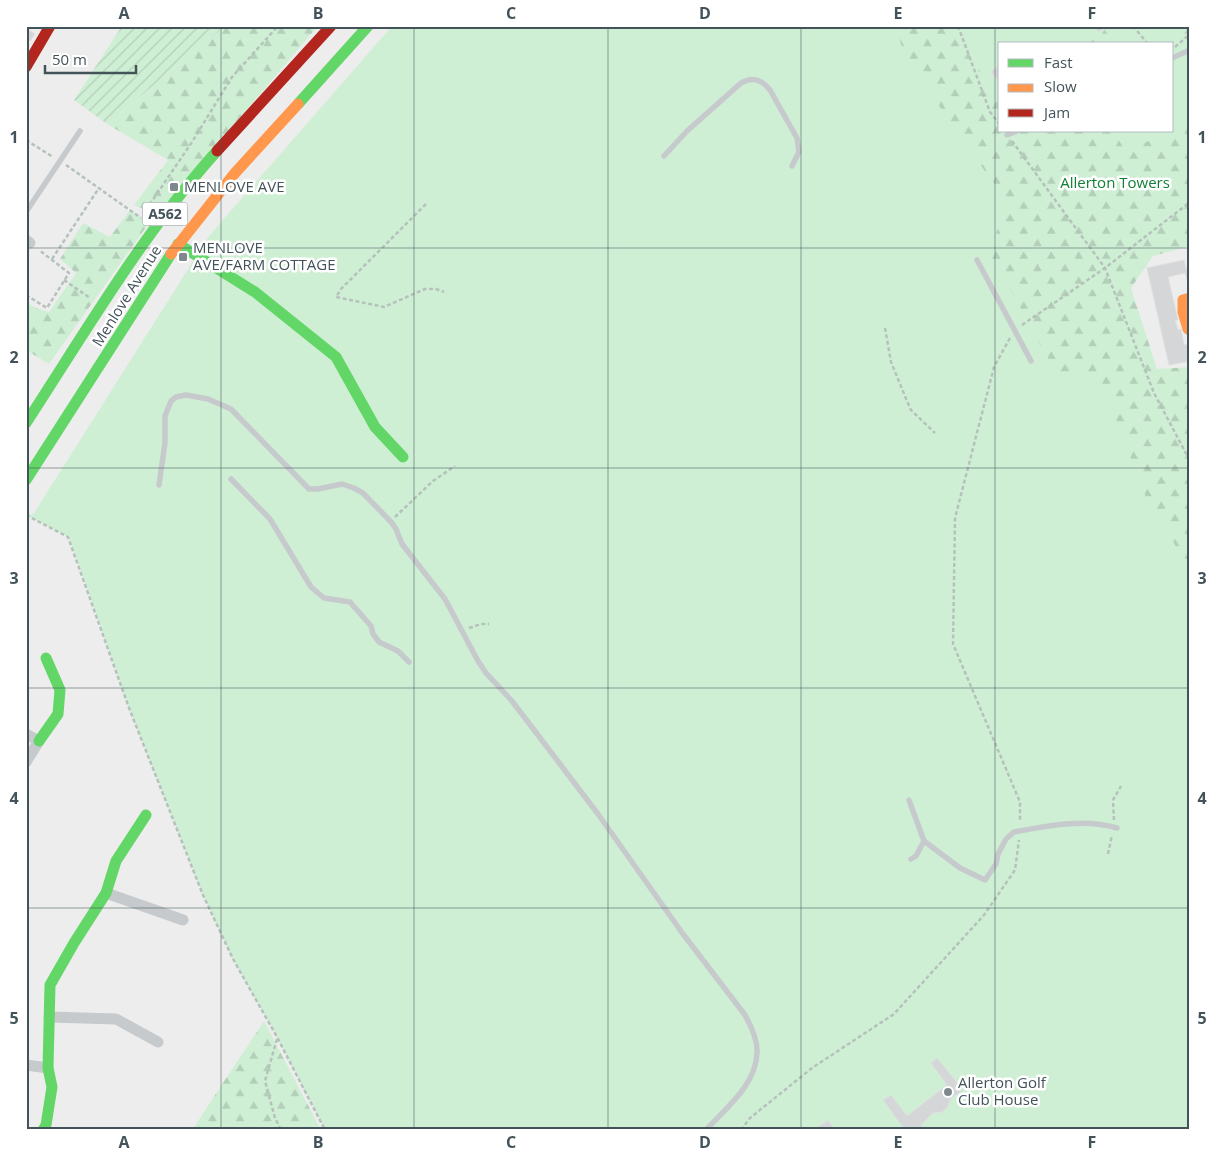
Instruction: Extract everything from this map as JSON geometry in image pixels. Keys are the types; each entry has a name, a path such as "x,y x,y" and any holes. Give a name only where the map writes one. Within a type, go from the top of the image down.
{"main road":[{"path":"26,67 50,26"},
{"name":"Menlove Avenue","path":"26,480 166,236 194,177 331,26"},
{"name":"Menlove Avenue","path":"26,423 102,306 166,236 235,173 368,26"},
{"path":"166,236 255,292 336,357 376,427 403,457"},
{"path":"1190,298 1183,300 1183,312 1188,329 1190,330"},
{"path":"39,741 58,714 60,690 46,658"},
{"path":"48,1128 52,1087 48,1068 50,985 74,942 106,893 116,861 146,815"}],"street":[{"path":"26,734 39,741 26,762"},
{"path":"106,893 183,920"},
{"path":"49,1017 116,1019 158,1042"},
{"path":"26,1065 48,1068"}],"lane":[{"path":"1174,57 1190,50"},
{"path":"664,156 687,131 741,83 754,79 765,83 798,138 799,152 792,166"},
{"path":"26,212 80,131"},
{"path":"1008,135 1015,132"},
{"path":"977,260 1031,361"},
{"path":"159,485 165,443 165,416 171,401 176,397 186,395 208,399 231,409 309,489 342,484 354,488 363,493 389,520 409,554 445,599 478,662 512,701 598,814 683,934 745,1015 751,1026 758,1052 750,1077 745,1088 706,1130"},
{"path":"231,479 270,519 312,586 324,598 350,602 371,626 373,634 379,642 398,651 409,662"},
{"path":"908,800 924,841 960,868 985,880 996,864 998,854 1006,840 1014,832 1079,823 1108,825 1117,828"},
{"path":"911,859 916,856 924,841"}],"path":[{"path":"141,217 192,142 232,78 278,26"},
{"path":"958,26 990,112 998,122"},
{"path":"1133,26 1146,42"},
{"path":"1174,48 1190,34"},
{"path":"1008,135 1105,268 1154,392 1190,461"},
{"path":"26,140 60,161 166,236"},
{"path":"52,259 98,188"},
{"path":"741,1130 750,1118 812,1068 894,1014 984,915 1015,870 1021,831 1020,802 953,644 955,518 994,367 1015,330 1105,268 1190,202"},
{"path":"426,204 340,289 336,297 384,308 425,290 436,289 444,292"},
{"path":"26,295 47,308 69,272 28,242"},
{"path":"64,280 102,306"},
{"path":"886,328 891,362 909,406 917,417 934,433"},
{"path":"389,520 392,520 433,481 455,466"},
{"path":"26,515 68,536 132,717 203,895 233,959 277,1037 325,1130"},
{"path":"462,630 481,624 489,624"},
{"path":"277,1037 265,1081 275,1118 282,1130"}],"green space":[{"path":"122,26 225,26 107,124 74,100"},
{"path":"225,26 318,26 157,215 134,205 168,160 107,124"},
{"path":"392,26 1190,26 1190,190 1011,132 1174,132 1174,42 998,42 998,132 1001,132 1190,461 1190,1130 325,1130 277,1037 233,959 203,895 129,708 69,537 28,516 34,513 209,236"},
{"name":"Allerton Towers","path":"896,26 958,26 972,61 998,92 998,132 1114,132 1125,150 1174,132 1190,116 1190,246 1153,256 1131,288 1157,369 1190,367 1190,570 1145,495 1099,375 1057,375 1001,272 988,258 1007,201 951,125 901,44"},
{"path":"1166,26 1190,26 1190,44"},
{"path":"1103,28 1114,42 1091,42"},
{"path":"130,210 149,223 49,364 26,350 26,322 36,308 49,312 76,273 60,259 83,223 110,237"},
{"path":"26,302 36,308 26,322"},
{"path":"264,1021 321,1130 192,1130"}],"building":[{"path":"1094,26 1102,26 1103,28 1099,32"},
{"path":"26,28 35,34 30,41 26,38"},
{"path":"998,66 998,81 991,72"},
{"path":"1184,260 1186,269 1190,269 1190,289 1185,273 1168,277 1178,320 1175,320 1178,330 1181,329 1184,345 1190,344 1190,361 1169,365 1147,268"},
{"name":"Allerton Golf Club House","path":"937,1058 963,1090 951,1098 947,1108 942,1112 933,1113 921,1125 922,1129 905,1130 883,1100 891,1095 907,1116 947,1085 931,1063"},
{"path":"828,1120 835,1130 813,1130"}],"traffic: fast":[{"path":"298,104 368,26"},
{"path":"26,423 116,283 164,215 217,151"},
{"path":"178,244 255,292 336,357 375,427 403,457"},
{"path":"26,480 171,254"},
{"path":"39,741 58,714 60,690 46,658"},
{"path":"43,1130 46,1125 52,1087 48,1068 50,985 106,893 116,861 146,815"}],"traffic: slow":[{"path":"171,254 235,173 298,104"},
{"path":"1190,298 1183,300 1183,312 1188,329 1190,330"}],"traffic: jam":[{"path":"26,67 50,26"},
{"path":"217,151 331,26"}],"place":[{"name":"MENLOVE AVE","path":"174,187"},
{"name":"MENLOVE AVE/FARM COTTAGE","path":"183,257"},
{"name":"Allerton Golf Club House","path":"948,1092"}]}
